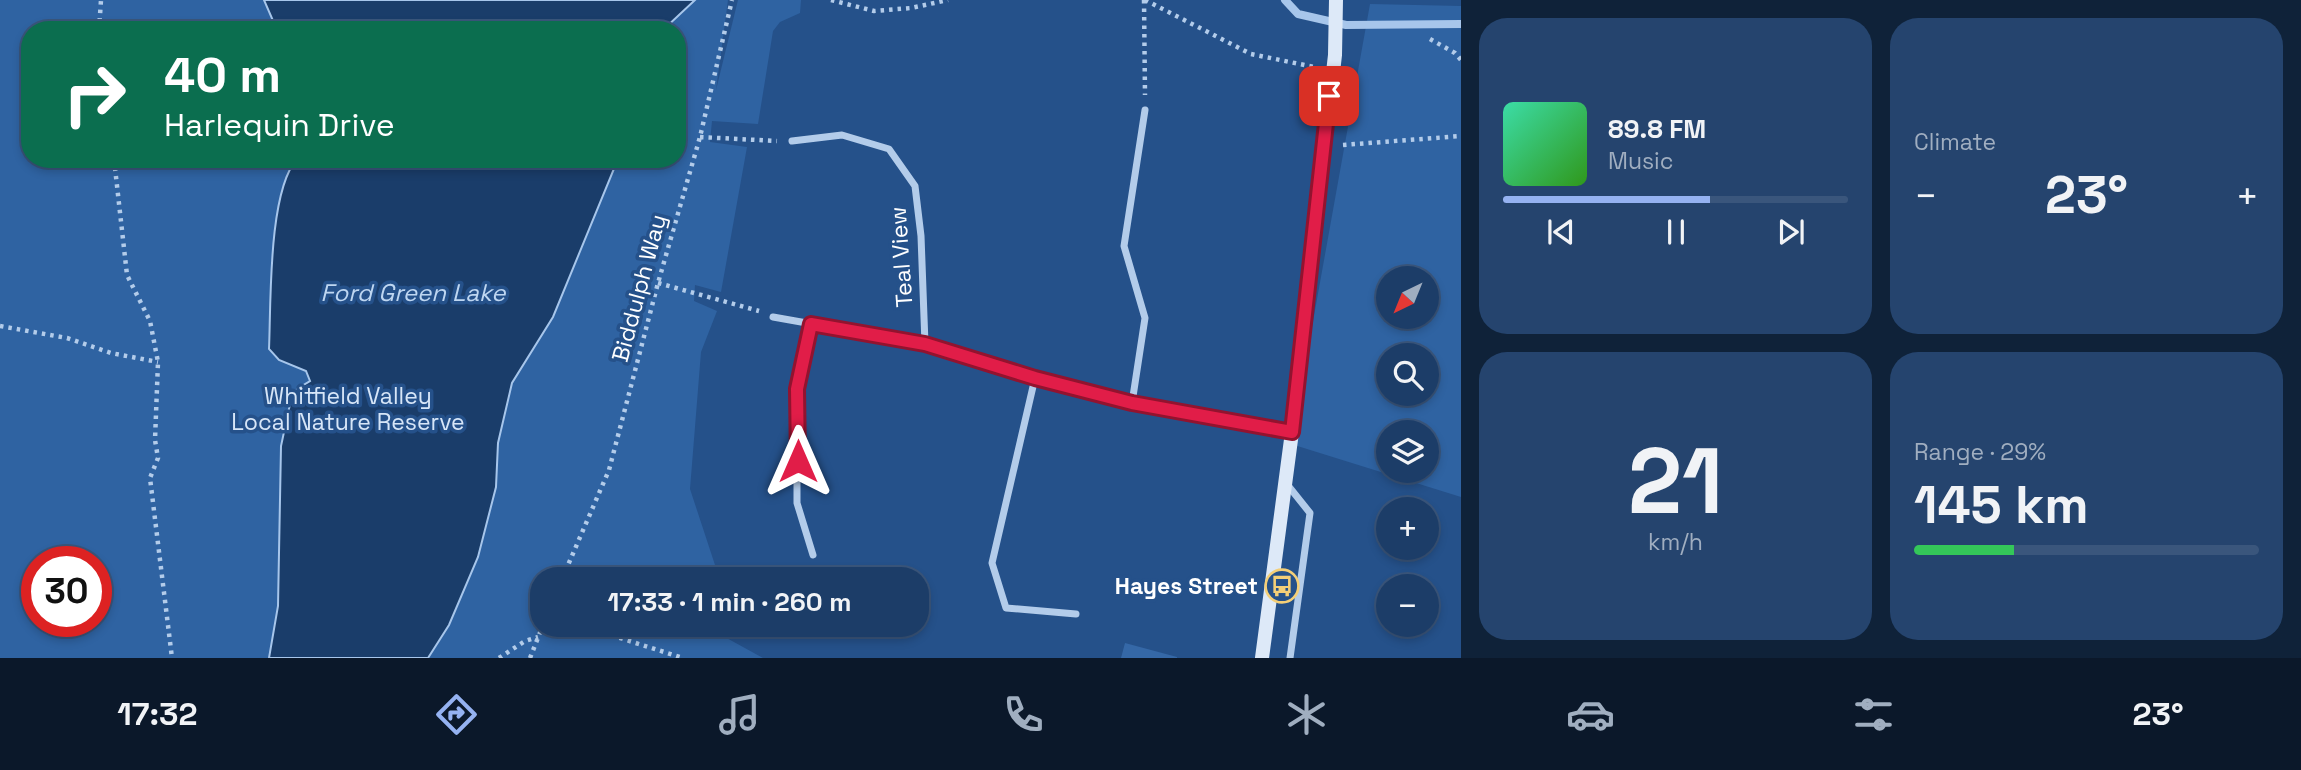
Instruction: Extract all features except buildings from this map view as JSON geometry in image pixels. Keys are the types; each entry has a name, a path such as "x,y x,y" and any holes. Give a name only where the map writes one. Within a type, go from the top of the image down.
{"street":[{"path":"1262,658 1292,432 1336,37 1336,6"},
{"path":"1132,403 1145,318 1124,246 1145,110"},
{"name":"Teal View","path":"792,141 842,135 889,149 915,186 922,236 925,344"},
{"path":"773,317 925,344 1035,378 1132,403 1292,432"},
{"path":"811,324 797,389 797,503 813,555"},
{"path":"1035,378 992,563 1006,608 1076,614"},
{"path":"1286,482 1310,513 1290,658"}],"path":[{"path":"100,21 101,0"},
{"name":"Biddulph Way","path":"567,567 609,470 700,137 732,0"},
{"path":"831,0 874,11 911,8 948,0"},
{"path":"1145,110 1144,0 1251,54 1332,71"},
{"path":"1430,38 1455,53 1461,60"},
{"path":"1324,146 1461,136"},
{"path":"700,137 792,141"},
{"path":"115,168 127,275 149,321 158,362 155,440 158,458 150,478 172,658"},
{"path":"658,283 773,317"},
{"path":"0,326 67,338 111,352 158,362"},
{"path":"499,658 526,641 538,637"},
{"path":"530,658 538,637"},
{"path":"617,637 683,658"}],"green space":[{"name":"Whitfield Valley Local Nature Reserve","path":"0,0 728,0 716,90 738,0 801,0 800,13 780,22 773,31 758,124 712,121 710,142 747,147 721,292 695,285 694,301 717,311 701,352 690,489 715,567 530,567 530,637 725,637 763,658 0,658"},
{"path":"1370,4 1461,6 1461,497 1416,483 1439,483 1439,420 1376,420 1376,470 1291,444"}],"water":[{"path":"264,0 695,0 673,21 273,21"},
{"name":"Ford Green Lake","path":"292,168 614,168 553,317 512,383 498,443 496,487 478,557 449,625 428,658 269,658 278,606 281,446 290,404 297,389 310,381 306,371 279,360 269,349 276,221"}],"waterway":[{"path":"1285,0 1298,14 1346,25 1461,24"}],"place":[{"name":"Hayes Street","path":"1282,586"}],"route":[{"path":"798,461 797,389 811,324 925,344 1035,378 1132,403 1292,432 1329,96"}]}
